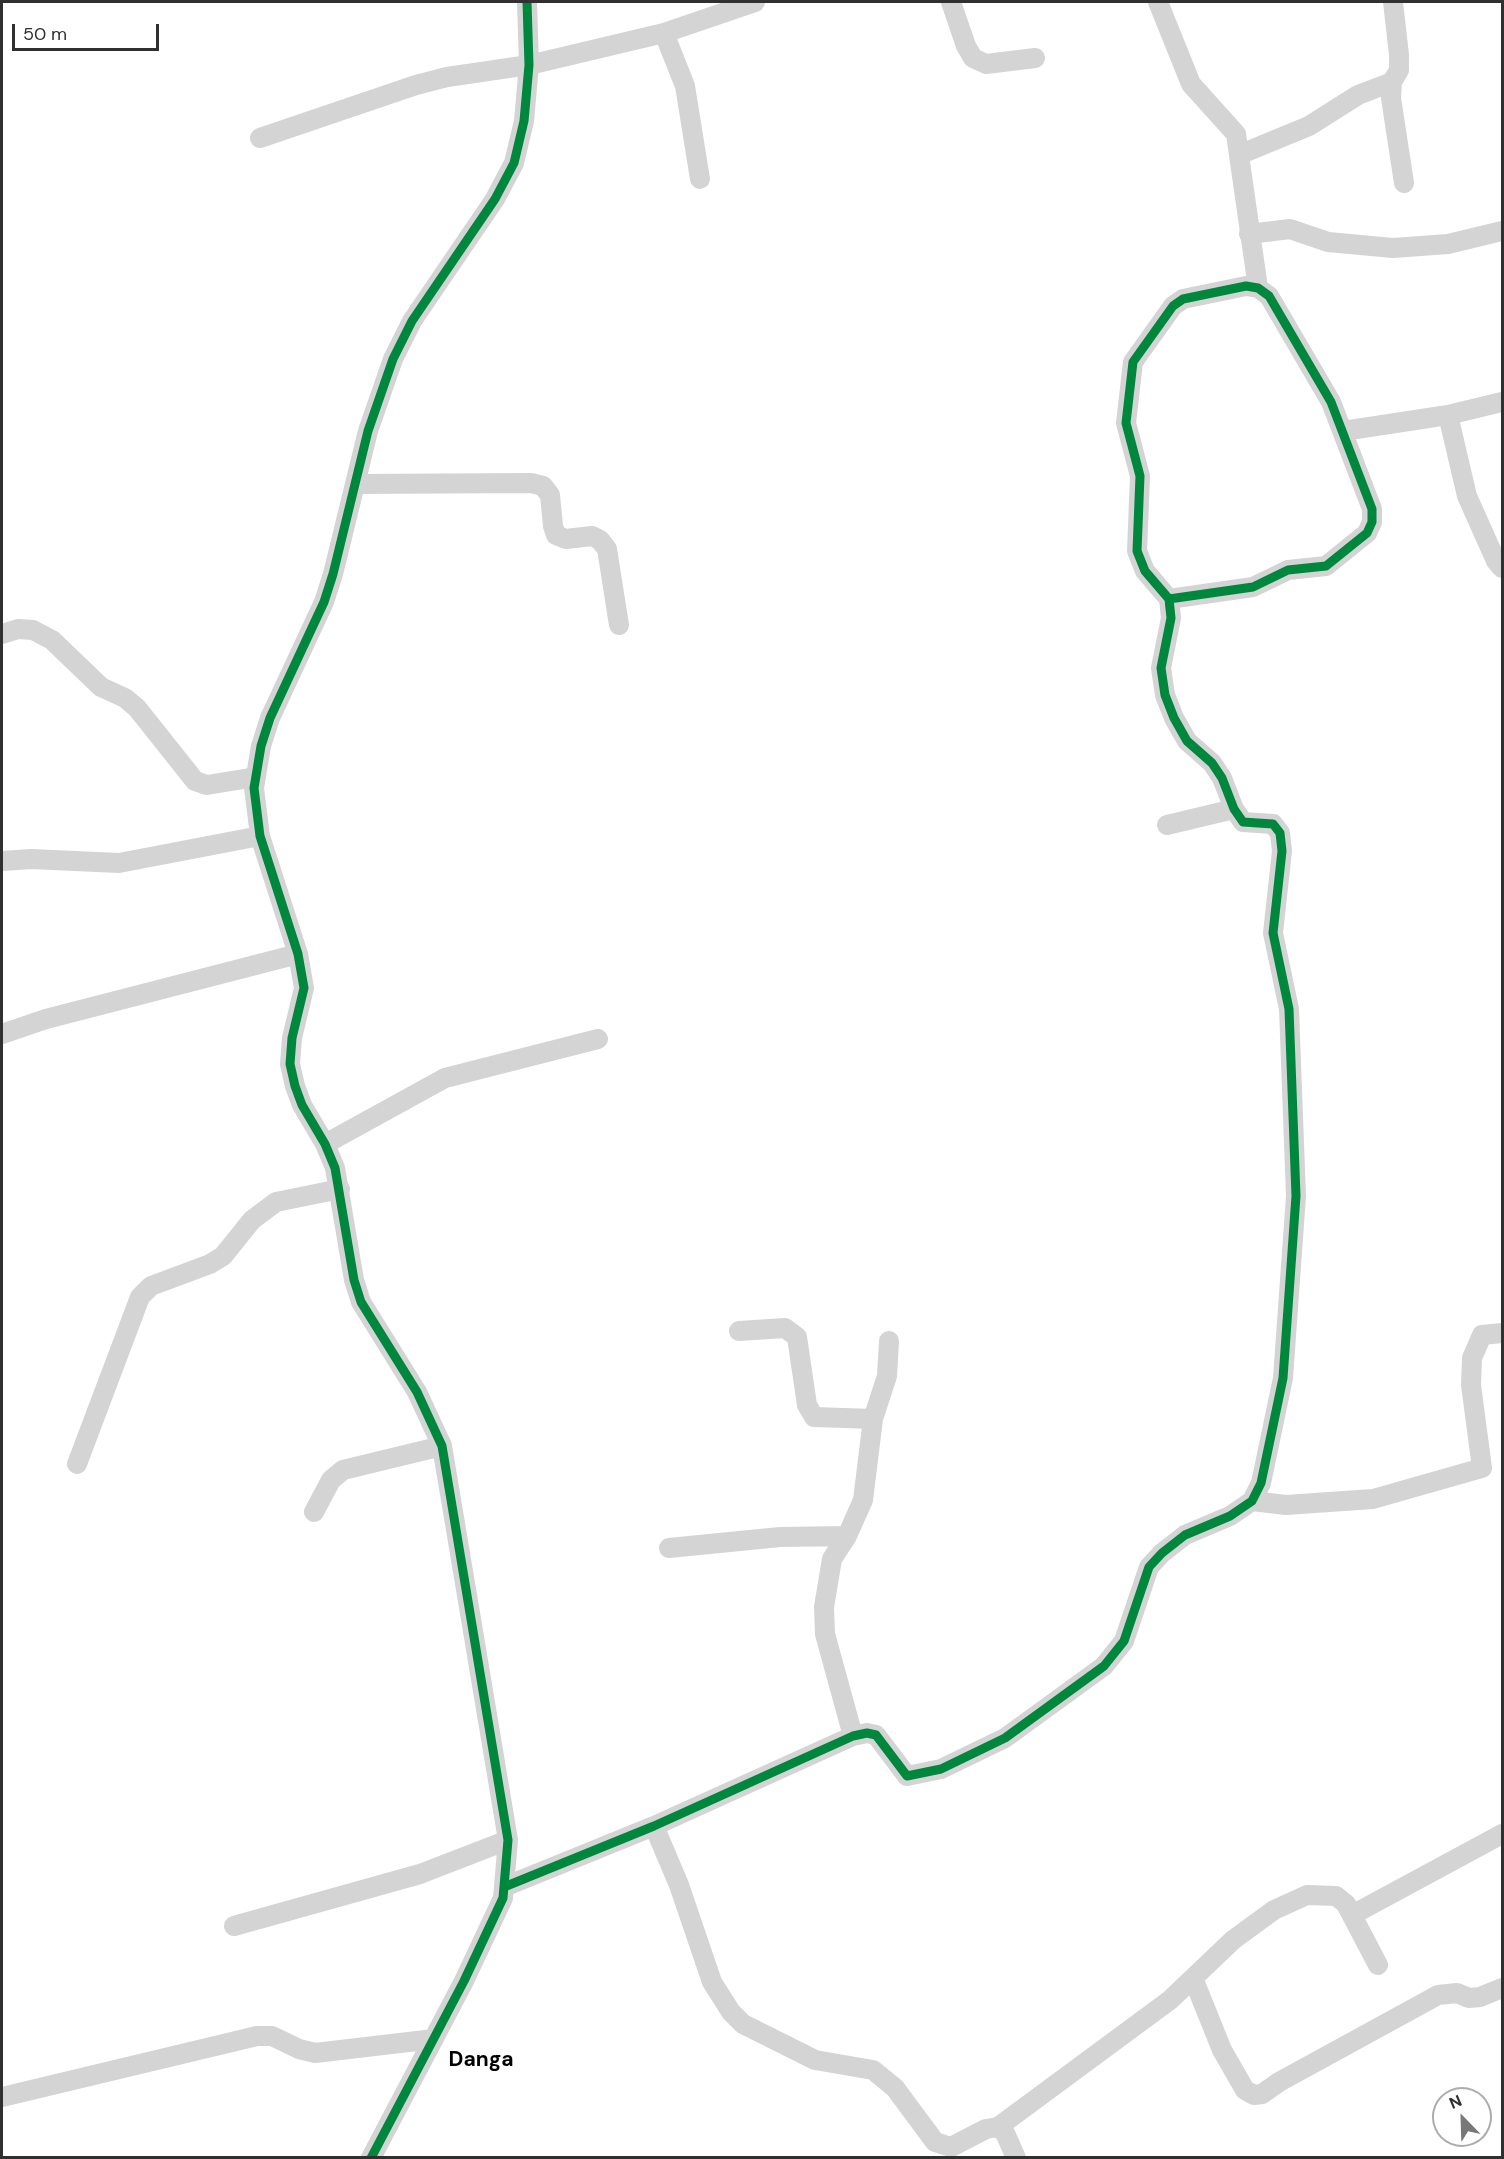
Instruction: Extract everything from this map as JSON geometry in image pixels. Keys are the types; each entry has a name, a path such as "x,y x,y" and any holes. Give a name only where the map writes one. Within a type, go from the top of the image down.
{"street":[{"path":"371,2157 434,2039 503,1898 508,1840 442,1446 417,1392 361,1302 354,1280 335,1168 325,1144 302,1106 290,1064 292,1038 304,988 298,954 260,836 256,813 256,777 261,746 270,718 330,584 378,397 407,330 495,200 514,163 524,121 529,65 527,2"},
{"path":"260,138 416,85 447,77 529,65 664,33 755,2"},
{"path":"951,2 966,46 973,58 986,64 1035,58"},
{"path":"1158,2 1191,84 1202,99 1228,122 1236,134 1241,154 1249,234 1258,288"},
{"path":"1393,2 1400,55 1399,70 1392,82 1391,98 1404,183"},
{"path":"664,33 685,86 700,179"},
{"path":"1241,154 1309,126 1358,95 1392,82"},
{"path":"1249,234 1290,229 1328,242 1393,248 1448,244 1503,231"},
{"path":"504,1887 654,1826 853,1736 867,1733 876,1735 907,1776 941,1769 1005,1738 1104,1666 1124,1641 1149,1567 1162,1553 1185,1535 1230,1516 1252,1501 1261,1483 1283,1378 1296,1196 1289,1009 1273,933 1282,851 1280,833 1273,824 1243,822 1234,809 1222,778 1212,763 1187,741 1174,718 1165,695 1161,668 1171,618 1169,599 1145,571 1137,551 1140,476 1126,423 1133,362 1173,306 1183,299 1246,286 1258,288 1269,296 1331,402 1372,509 1372,522 1367,533 1326,566 1288,570 1253,588 1169,599"},
{"path":"1343,431 1448,415 1503,402"},
{"path":"1448,415 1467,496 1497,561 1503,568"},
{"path":"355,484 531,483 543,486 550,495 556,536 566,539 592,536 600,540 607,549 618,625"},
{"path":"2,634 18,629 33,630 52,640 101,687 125,698 137,708 195,781 207,785 256,777"},
{"path":"1167,825 1234,809"},
{"path":"2,861 31,859 119,862 260,836"},
{"path":"2,1034 46,1019 298,954"},
{"path":"325,1144 445,1078 598,1039"},
{"path":"77,1464 140,1297 151,1286 210,1264 223,1256 252,1220 276,1202 340,1189"},
{"path":"739,1330 785,1328 796,1337 807,1405 814,1417 873,1419"},
{"path":"1252,1501 1286,1505 1373,1499 1482,1468 1471,1385 1472,1358 1482,1335 1503,1333"},
{"path":"853,1736 825,1634 824,1608 832,1559 848,1536 863,1500 873,1419 887,1376 889,1341"},
{"path":"314,1512 331,1480 344,1470 442,1446"},
{"path":"669,1548 780,1537 848,1536"},
{"path":"654,1826 679,1885 712,1982 731,2012 742,2024 759,2034 815,2060 873,2070 895,2088 933,2150 951,2147 986,2129 998,2127 1170,2000 1233,1940 1274,1910 1307,1895 1336,1896 1346,1904 1378,1965"},
{"path":"1352,1915 1503,1834"},
{"path":"234,1926 420,1874 508,1840"},
{"path":"1193,1978 1222,2050 1245,2090 1254,2095 1262,2094 1438,1995 1457,1993 1469,1998 1480,1997 1503,1988"},
{"path":"2,2097 257,2036 272,2036 298,2049 315,2053 434,2039"},
{"path":"998,2127 1005,2133 1016,2157"}],"cycle path":[{"path":"371,2158 464,1981 503,1898 508,1840 442,1446 417,1392 361,1302 354,1280 335,1168 325,1144 302,1105 295,1086 290,1064 292,1038 304,988 298,954 260,836 254,788 261,746 270,718 324,602 368,431 393,359 412,321 495,199 514,163 524,121 529,65 527,2"},
{"path":"504,1887 654,1826 853,1736 867,1733 876,1735 907,1776 941,1769 1005,1738 1104,1666 1124,1641 1149,1567 1162,1553 1185,1535 1230,1516 1252,1501 1261,1483 1283,1378 1296,1196 1289,1009 1273,933 1282,851 1280,833 1273,824 1243,822 1234,809 1222,778 1212,763 1187,741 1174,718 1165,695 1161,668 1171,618 1169,599 1145,571 1137,551 1140,476 1126,423 1133,362 1173,306 1183,299 1246,286 1258,288 1269,296 1331,402 1372,509 1372,522 1367,533 1326,566 1288,570 1253,587 1169,599"}],"district":[{"name":"Danga","path":"481,2060"}]}
